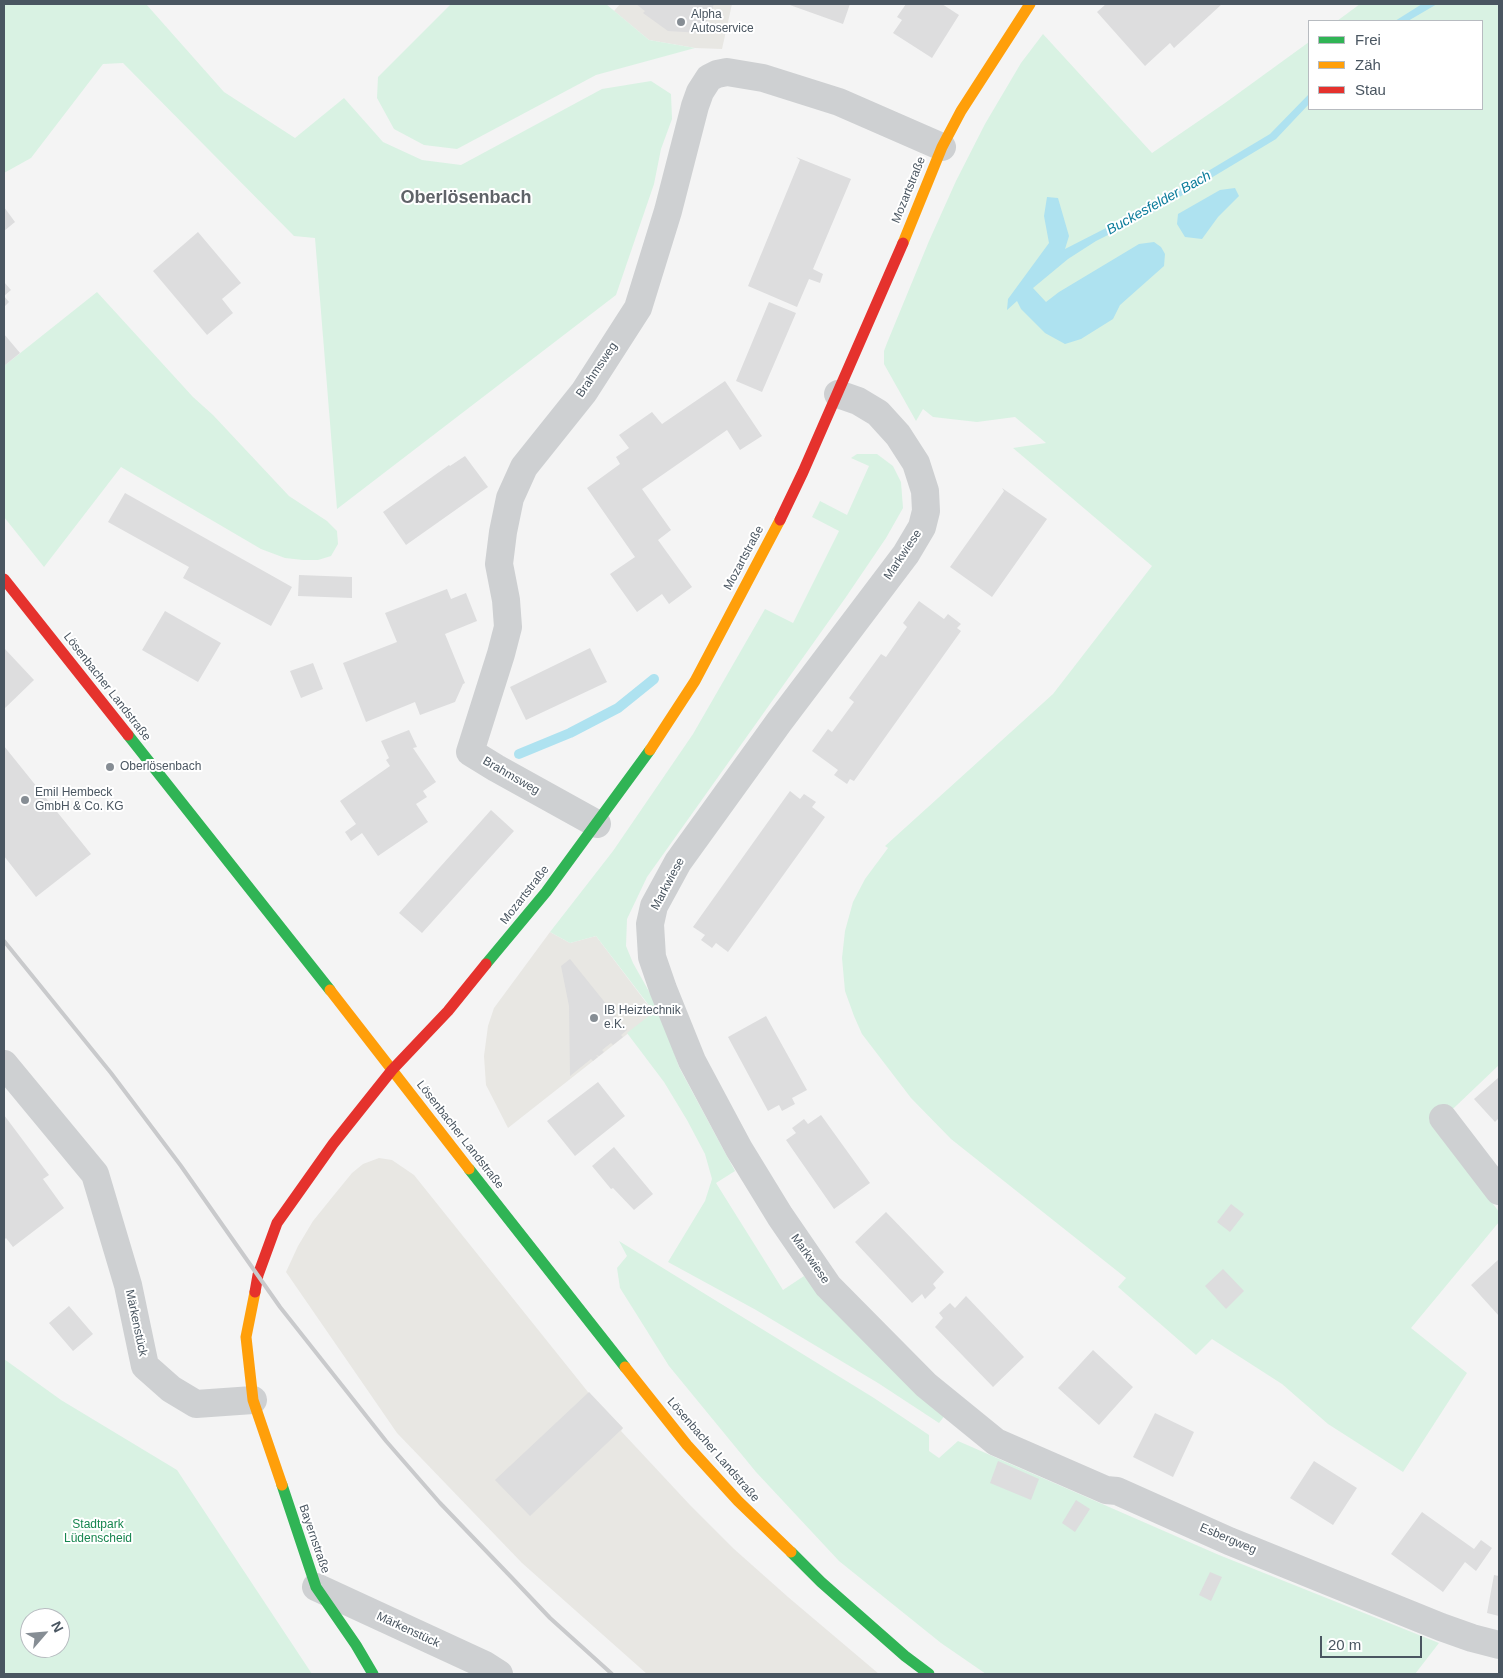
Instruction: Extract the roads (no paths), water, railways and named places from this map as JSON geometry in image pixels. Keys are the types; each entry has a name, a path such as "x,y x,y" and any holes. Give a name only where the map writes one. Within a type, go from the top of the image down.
{"street":[{"name":"Mozartstraße","path":"392,1070 448,1011 500,949 597,824 647,754 695,681 770,541 838,394 942,147 961,110 1030,4"},
{"name":"Brahmsweg","path":"597,824 470,752 508,627 500,564 503,532 510,498 524,467 584,392 638,308 668,211 700,92 709,78 717,74 727,72 763,78 839,102 942,147"},
{"name":"Markwiese","path":"838,394 858,401 878,413 898,435 916,463 924,491 926,511 922,527 906,554 779,722 678,862 654,906 650,924 652,957 692,1061 739,1149 785,1224 828,1286 926,1385 966,1416"},
{"name":"Lösenbacher Landstraße","path":"4,579 392,1070 569,1298 687,1445 738,1501 821,1582 905,1656 929,1674"},
{"name":"Märkenstück","path":"4,1064 95,1174 128,1284 145,1366 171,1389 196,1404 253,1400"},
{"path":"253,1400 246,1337 258,1275 277,1223 333,1144 392,1070"},
{"path":"1443,1118 1499,1191"},
{"name":"Bayernstraße","path":"253,1400 316,1587 373,1674"},
{"name":"Esbergweg","path":"966,1416 996,1442 1106,1490 1116,1490 1230,1541 1441,1628 1499,1646"},
{"name":"Märkenstück","path":"316,1587 485,1665 499,1674"}],"water":[{"path":"1422,4 1437,4 1410,20 1397,20"},
{"path":"1308,95 1308,105 1276,139 1156,211 1096,241 1068,259 1033,288 1046,302 1059,292 1139,244 1154,242 1161,247 1165,254 1164,266 1120,305 1113,319 1081,339 1065,344 1045,333 1021,309 1017,301 1007,310 1008,299 1049,243 1044,216 1047,197 1058,198 1069,236 1065,249 1153,204 1270,134"},
{"path":"1235,188 1239,196 1218,217 1202,239 1185,237 1177,224 1178,214 1220,190"}],"waterway":[{"name":"Buckesfelder Bach","path":"519,754 570,733 618,708 654,679"}],"railway":[{"path":"4,941 111,1073 181,1166 280,1307 386,1441 440,1503 550,1618 612,1674"}],"place":[{"name":"Alpha Autoservice","path":"681,22"},
{"name":"Oberlösenbach","path":"110,767"},
{"name":"Emil Hembeck GmbH & Co. KG","path":"25,800"},
{"name":"IB Heiztechnik e.K.","path":"594,1018"}],"district":[{"name":"Oberlösenbach","path":"466,198"}],"park label":[{"name":"Stadtpark Lüdenscheid","path":"98,1532"}]}
